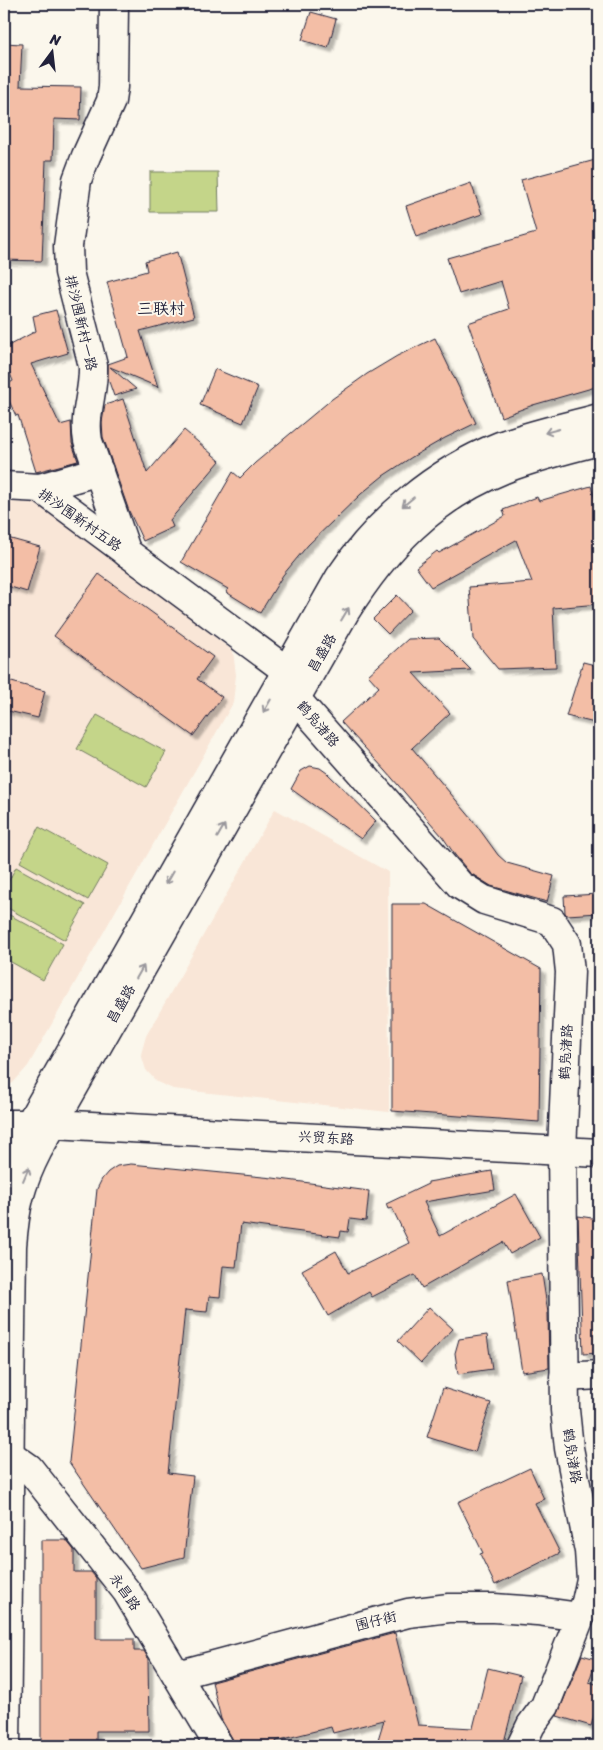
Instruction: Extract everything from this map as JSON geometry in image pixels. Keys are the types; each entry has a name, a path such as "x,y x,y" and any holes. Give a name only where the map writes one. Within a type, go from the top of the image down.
{"street":[{"name":"排沙围新村一路","path":"114,4 114,87 111,101 77,180 68,246 69,272 93,366 93,381 87,411 86,427 88,441 127,552"},
{"name":"昌盛路","path":"4,1169 22,1131 352,558 373,534 413,498 459,466 501,446 599,418"},
{"name":"昌盛路","path":"6,1746 12,1246 18,1198 25,1176 22,1131 296,699 360,589 380,561 398,540 416,524 455,495 478,481 530,460 599,441"},
{"path":"40,488 99,471"},
{"name":"排沙围新村五路","path":"4,486 40,488 127,552"},
{"path":"127,552 287,671"},
{"name":"鹤凫渚路","path":"287,671 296,699 460,885 484,900 552,921 566,944 570,972 562,1150 565,1410 569,1448 589,1551 591,1578 586,1602 545,1706 531,1725 521,1746"},
{"name":"兴贸东路","path":"22,1131 562,1150 599,1153"},
{"path":"564,1378 599,1375"},
{"name":"永昌路","path":"10,1454 29,1468 126,1592 219,1746"},
{"name":"围仔街","path":"177,1676 408,1613 449,1608 494,1608 537,1610 580,1617"}],"shaded area":[{"path":"4,502 41,503 233,651 236,675 233,703 28,1066 13,1083 4,1087"},
{"path":"275,809 388,872 389,1112 173,1089 157,1082 146,1070 141,1054 146,1036"}],"green space":[{"path":"150,172 218,172 219,212 150,212"},
{"path":"97,715 166,752 146,787 77,749"},
{"path":"39,827 108,865 88,900 20,862"},
{"path":"16,867 85,905 65,940 4,906 4,890"},
{"path":"4,912 63,944 43,980 4,958"}],"building":[{"path":"311,12 336,19 328,48 302,40"},
{"path":"4,43 22,44 20,86 81,87 80,120 54,119 53,160 46,160 42,261 4,260"},
{"path":"599,159 599,386 533,405 501,417 468,323 509,309 501,281 459,294 447,258 536,233 521,180"},
{"path":"471,183 482,214 416,237 406,206"},
{"path":"177,252 194,317 140,331 158,387 110,367 136,389 114,396 108,379 108,364 128,357 107,282 147,271 145,261"},
{"path":"56,310 68,353 31,364 60,425 71,422 72,443 78,461 36,472 18,415 16,416 4,390 4,386 13,381 4,359 4,348 36,331 33,316"},
{"path":"435,338 476,423 412,457 383,476 361,494 308,545 283,575 260,613 226,592 228,589 181,562 233,472 240,478 255,463 332,399 367,374 397,356"},
{"path":"215,369 258,387 243,423 200,405"},
{"path":"123,399 147,473 184,430 220,461 170,520 173,527 143,541 129,511 103,437 102,422 105,405"},
{"path":"591,486 599,514 599,604 553,608 556,667 498,669 473,639 469,587 532,582 516,540 431,587 416,567 437,551 439,553 505,516 503,510 537,497 539,501"},
{"path":"4,537 40,547 27,592 4,585"},
{"path":"99,574 213,657 197,679 222,697 193,736 54,636"},
{"path":"397,595 411,610 388,634 373,619"},
{"path":"439,638 471,670 413,673 450,713 412,748 472,819 498,855 507,863 554,876 547,902 491,886 470,873 442,836 341,722 379,687 368,675 408,639"},
{"path":"583,662 599,666 599,724 566,716"},
{"path":"4,680 45,691 38,718 4,710"},
{"path":"310,766 320,768 327,773 376,821 361,839 291,789 301,771"},
{"path":"598,894 599,913 567,915 565,913 564,896"},
{"path":"392,904 426,904 541,969 539,1122 392,1111"},
{"path":"131,1164 273,1178 369,1191 366,1221 350,1219 348,1232 341,1231 340,1237 241,1224 236,1267 223,1266 220,1297 209,1296 207,1312 185,1310 168,1473 193,1476 184,1557 141,1568 69,1462 97,1189 108,1172 117,1166"},
{"path":"492,1171 495,1190 424,1202 440,1236 516,1194 540,1237 510,1254 503,1242 422,1288 415,1275 372,1297 369,1292 328,1316 302,1270 336,1251 348,1273 409,1243 392,1208 388,1209 386,1204 428,1184 428,1182"},
{"path":"578,1216 599,1219 599,1353 583,1354"},
{"path":"542,1274 548,1313 549,1368 522,1372 508,1280"},
{"path":"429,1307 453,1329 421,1363 398,1341"},
{"path":"487,1335 492,1369 458,1374 455,1353 459,1339"},
{"path":"443,1388 491,1403 475,1452 427,1437"},
{"path":"530,1468 544,1499 535,1503 560,1553 495,1585 480,1554 483,1553 458,1502"},
{"path":"41,1540 66,1540 74,1550 74,1572 91,1572 96,1578 96,1639 134,1639 134,1651 144,1651 148,1658 149,1731 96,1731 96,1746 41,1746"},
{"path":"395,1633 418,1725 473,1728 488,1668 521,1676 503,1746 376,1746 384,1720 333,1733 331,1727 276,1741 278,1746 235,1746 221,1719 212,1682"},
{"path":"582,1655 596,1659 589,1682 599,1685 599,1697 591,1726 557,1716"}],"district":[{"name":"三联村","path":"161,308"}]}
